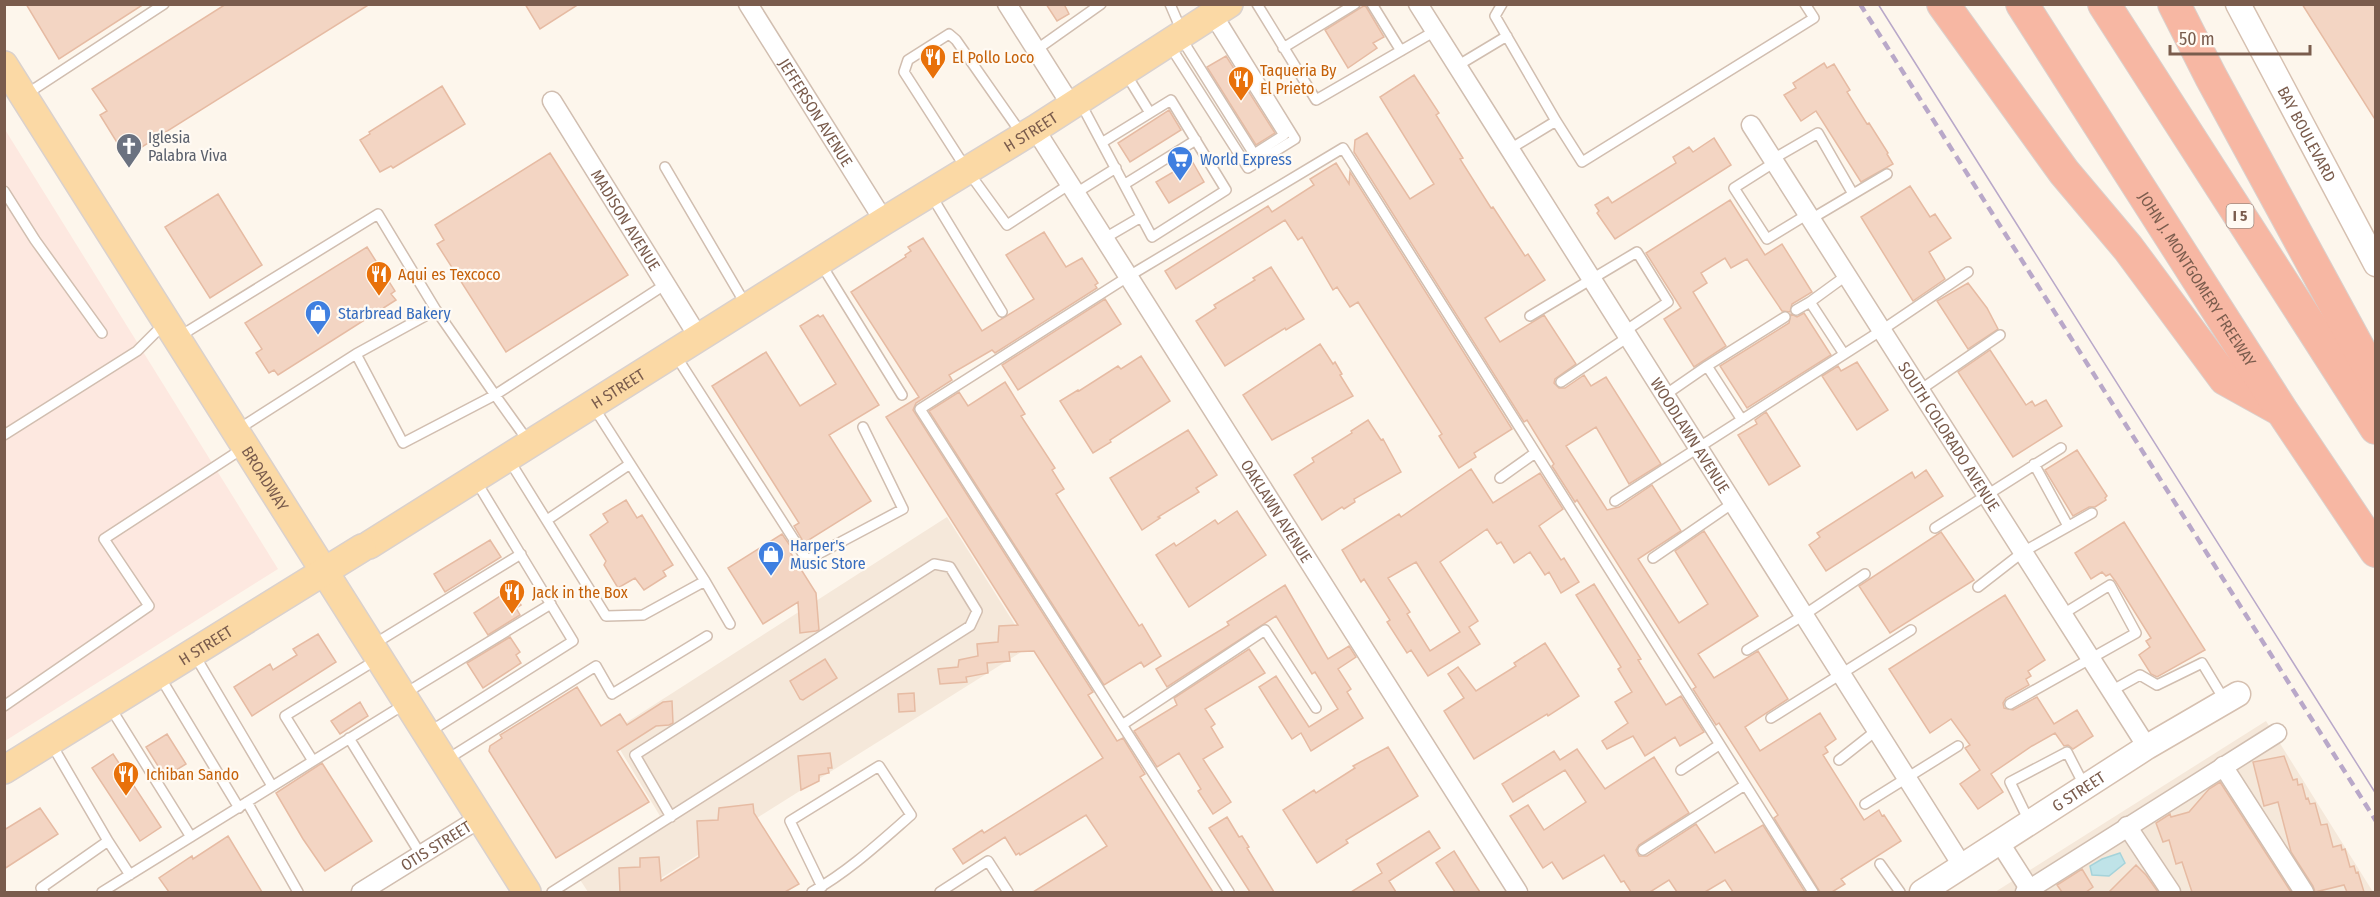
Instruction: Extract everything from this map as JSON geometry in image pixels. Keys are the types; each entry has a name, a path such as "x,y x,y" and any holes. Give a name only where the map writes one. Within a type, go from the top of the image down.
{"highway":[{"path":"1943,4 2064,172 2128,248 2225,379 2282,411"},
{"name":"JOHN J. MONTGOMERY FREEWAY","path":"2022,4 2282,411 2376,551"},
{"name":"I 5","path":"2104,4 2376,428"},
{"path":"2174,4 2211,77 2376,380"}],"main road":[{"name":"H STREET","path":"4,770 519,451 1218,11"},
{"name":"BROADWAY","path":"4,65 527,892"}],"street":[{"name":"JEFFERSON AVENUE","path":"748,4 884,221"},
{"path":"1007,4 1036,50 1075,102"},
{"name":"BAY BOULEVARD","path":"2238,4 2376,264"},
{"name":"WOODLAWN AVENUE","path":"1422,5 1435,31 1963,867"},
{"name":"MADISON AVENUE","path":"552,101 699,338"},
{"name":"SOUTH COLORADO AVENUE","path":"1751,125 2147,747"},
{"name":"OAKLAWN AVENUE","path":"1029,132 1073,188 1518,892"},
{"name":"G STREET","path":"1922,892 2147,747 2232,697"},
{"path":"2000,843 2027,891 2050,886 2127,826 2277,733"},
{"path":"2223,766 2304,892"},
{"name":"OTIS STREET","path":"371,890 480,818"},
{"path":"2127,826 2170,892"}],"lane":[{"path":"24,95 164,4"},
{"path":"1036,50 1101,4"},
{"path":"1170,4 1177,38 1248,168 1295,139 1218,11"},
{"path":"1257,4 1316,100 1435,31"},
{"path":"1283,48 1355,4"},
{"path":"1372,4 1401,51"},
{"path":"1502,4 1495,16 1582,162 1814,18 1805,4"},
{"path":"1177,38 1254,154 1284,135 1218,11"},
{"path":"1029,132 949,34 908,60 904,72 1007,225 1073,188 1116,168"},
{"path":"1457,66 1507,36"},
{"path":"1125,71 1150,113"},
{"path":"1075,102 1103,142 1152,237 1226,190 1171,100 1103,142"},
{"path":"1510,149 1556,121"},
{"path":"1853,195 1818,132 1734,188 1767,239 1853,195 1887,174"},
{"path":"1125,184 1196,140"},
{"path":"1229,892 920,409 1129,276 1343,148 1813,892"},
{"path":"665,167 747,308"},
{"path":"4,191 35,240 102,333"},
{"path":"929,193 1002,312"},
{"path":"4,435 172,329 378,214 436,310 495,395 547,520 606,616 643,615 705,581"},
{"path":"1105,238 1141,217"},
{"path":"1530,316 1637,252 1668,302 1561,382"},
{"path":"820,261 902,395"},
{"path":"1615,501 1882,330 1968,272"},
{"path":"1796,310 1847,275"},
{"path":"357,354 403,443 495,395 666,284"},
{"path":"1810,302 1844,354"},
{"path":"4,706 149,606 104,539 357,354 436,310"},
{"path":"1665,395 1785,317"},
{"path":"1920,390 2000,335"},
{"path":"674,354 807,560 903,509 863,427"},
{"path":"1707,366 1742,420"},
{"path":"592,405 730,624"},
{"path":"1935,528 2061,448"},
{"path":"1500,478 1535,453"},
{"path":"547,520 630,464"},
{"path":"2034,464 2068,526"},
{"path":"427,734 573,641 475,478"},
{"path":"1653,558 1733,503"},
{"path":"1978,587 2023,552 2092,513"},
{"path":"313,761 285,716 521,554"},
{"path":"552,892 671,817 970,626 977,612 950,567 934,564 635,755 671,817"},
{"path":"1747,650 1865,574"},
{"path":"2010,704 2136,633 2110,585 2062,614"},
{"path":"102,892 349,738 404,699 551,604"},
{"path":"1122,725 1265,630 1316,708"},
{"path":"1771,718 1840,672 1911,630"},
{"path":"444,761 596,666 612,694 707,636"},
{"path":"193,653 273,786"},
{"path":"2111,691 2140,675 2157,685 2202,663 2232,697"},
{"path":"159,675 298,892"},
{"path":"109,705 191,837"},
{"path":"1839,760 1877,730"},
{"path":"349,738 421,855"},
{"path":"50,741 130,875"},
{"path":"1681,770 1719,745"},
{"path":"1865,804 1958,746"},
{"path":"2031,823 2010,782 2067,752 2085,787"},
{"path":"812,892 822,887 839,877 911,815 879,766 790,821 822,887"},
{"path":"1643,850 1745,785"},
{"path":"44,892 41,888 108,841"},
{"path":"940,892 988,861 1008,892"},
{"path":"1880,864 1900,892"}],"shaded area":[{"path":"4,128 278,569 5,741 4,741"},
{"path":"947,517 1029,647 639,892 588,892 575,872 660,816 610,733"},
{"path":"2266,721 2373,892 1995,892"}],"water":[{"path":"2120,853 2125,863 2109,876 2092,875 2090,866"}],"building":[{"path":"26,4 144,4 59,59"},
{"path":"226,4 370,4 126,157 100,115 107,111 92,89"},
{"path":"525,4 579,4 540,29"},
{"path":"1046,4 1064,4 1069,14 1057,21"},
{"path":"2302,4 2376,4 2376,121"},
{"path":"1365,5 1384,37 1373,43 1377,48 1348,68 1325,30"},
{"name":"Taqueria By El Prieto","path":"1226,56 1275,133 1256,145 1207,67"},
{"path":"1824,63 1827,68 1834,64 1850,90 1847,92 1867,124 1869,123 1893,164 1861,182 1816,111 1801,121 1784,95 1796,88 1793,83"},
{"path":"1414,75 1439,113 1436,115 1463,158 1460,159 1491,208 1493,207 1525,256 1528,254 1545,280 1485,318 1500,342 1544,315 1576,364 1555,379 1554,383 1559,388 1565,388 1584,375 1591,386 1606,377 1661,464 1629,484 1596,427 1566,446 1607,510 1619,507 1652,485 1681,531 1638,559 1679,623 1708,604 1675,551 1704,531 1758,616 1698,654 1714,678 1758,651 1788,699 1745,727 1760,751 1820,713 1836,739 1825,747 1828,752 1823,755 1864,820 1879,810 1901,841 1841,879 1845,884 1832,892 1820,892 1774,818 1778,815 1719,723 1716,725 1693,689 1696,687 1577,500 1575,502 1527,420 1524,422 1354,152 1355,140 1367,133 1410,199 1434,184 1380,97"},
{"path":"442,86 465,124 393,168 391,166 380,172 360,140"},
{"path":"1169,110 1181,130 1130,162 1118,143"},
{"path":"1714,138 1731,165 1615,239 1597,213 1599,211 1595,205 1608,197 1612,203 1676,163 1673,157 1689,147 1693,152"},
{"path":"550,153 628,275 506,352 437,244 444,240 435,225"},
{"name":"World Express","path":"1192,161 1204,182 1169,203 1156,182"},
{"path":"1336,163 1349,184 1350,172 1512,429 1474,453 1476,457 1459,468 1439,436 1442,434 1358,302 1350,307 1337,287 1333,290 1302,237 1298,240 1285,220 1176,289 1165,271 1268,206 1272,212 1314,185 1310,179"},
{"path":"1910,186 1930,217 1935,214 1951,238 1929,252 1945,279 1913,301 1861,217"},
{"path":"218,194 262,265 210,298 165,227"},
{"path":"1730,200 1765,255 1782,244 1812,292 1792,304 1790,312 1782,311 1747,259 1731,268 1725,258 1701,273 1707,283 1693,292 1726,346 1694,367 1664,319 1681,308 1646,253"},
{"path":"1044,232 1066,267 1082,258 1098,283 1095,285 1097,288 995,353 992,350 949,375 952,380 916,403 913,410 1093,692 1088,695 1117,741 1123,738 1145,774 1140,777 1213,892 1033,892 1107,846 1086,815 1020,855 1019,853 1016,855 1005,837 963,864 953,849 982,830 984,833 1103,758 1034,651 1009,652 1010,661 987,663 988,673 966,677 967,682 940,684 938,669 958,667 959,660 978,656 977,644 998,642 999,626 1018,625 886,417 919,397 851,292 906,257 905,255 911,251 908,247 923,238 982,331 1034,299 1006,255"},
{"path":"367,247 395,291 391,294 396,300 278,375 274,370 269,373 256,353 262,349 245,323"},
{"path":"1271,267 1304,319 1286,330 1285,328 1225,366 1196,321 1216,308 1214,305 1255,280 1253,278"},
{"path":"1968,283 1987,308 1998,329 1968,349 1937,301"},
{"path":"1105,299 1121,324 1018,390 1002,365"},
{"path":"1804,313 1831,355 1747,408 1720,366 1789,323 1791,314 1797,317"},
{"path":"818,315 820,317 823,315 879,405 829,435 871,501 804,543 794,526 799,523 712,386 766,352 800,406 836,384 800,326"},
{"path":"1320,344 1333,364 1335,362 1353,396 1272,440 1243,395"},
{"path":"1990,350 2026,405 2032,401 2035,406 2046,400 2062,426 2013,457 1958,372"},
{"path":"1141,356 1170,401 1093,453 1060,401 1118,366 1121,369"},
{"path":"1857,362 1888,410 1857,430 1822,376 1838,366 1841,371"},
{"path":"1005,382 1025,414 1021,416 1055,468 1052,470 1064,489 1056,494 1139,626 1142,624 1161,656 1144,667 1141,662 1104,685 929,411 959,392 968,406"},
{"path":"1766,412 1800,466 1769,485 1738,435 1757,424 1755,420"},
{"path":"1368,420 1381,440 1383,439 1401,472 1354,499 1355,502 1344,509 1342,507 1322,520 1294,475 1314,462 1312,458"},
{"path":"1188,430 1217,475 1196,488 1199,492 1158,517 1160,518 1142,530 1110,478"},
{"path":"2077,450 2107,496 2106,500 2095,507 2089,507 2073,516 2045,470"},
{"path":"1471,469 1493,503 1540,473 1563,509 1539,526 1561,560 1564,558 1579,582 1561,593 1549,572 1545,575 1530,552 1514,563 1501,542 1497,544 1487,529 1440,562 1478,621 1469,627 1480,644 1428,676 1411,650 1407,653 1387,622 1390,620 1364,579 1361,582 1342,550 1399,514 1401,517","holes":["1416,562 1460,632 1430,651 1407,614 1410,612 1388,578"]},
{"path":"1926,470 1943,496 1826,571 1809,545 1820,537 1817,533 1912,472 1915,478"},
{"path":"626,500 637,518 642,515 673,565 663,571 666,576 644,590 635,578 618,588 604,565 606,561 590,535 608,522 603,514"},
{"path":"1237,511 1266,555 1189,607 1156,555 1174,543 1176,546 1215,520 1218,524"},
{"path":"2124,522 2205,650 2157,677 2151,674 2139,655 2150,647 2146,641 2151,638 2116,582 2110,574 2106,576 2102,572 2091,579 2075,553"},
{"path":"1941,532 1974,580 1890,633 1859,586"},
{"path":"782,534 793,550 790,552 816,593 819,630 800,633 798,602 763,624 728,568"},
{"path":"490,540 501,557 445,592 434,574"},
{"path":"1594,584 1641,659 1638,660 1666,705 1681,696 1704,732 1680,746 1675,737 1645,756 1633,736 1607,749 1602,741 1628,723 1615,702 1632,692 1618,669 1621,667 1576,595"},
{"path":"1285,585 1328,659 1349,646 1356,657 1338,669 1351,689 1347,692 1363,718 1311,751 1301,733 1292,739 1259,687 1276,676 1309,727 1338,709 1315,672 1312,674 1276,616 1167,687 1156,669 1229,625 1227,622"},
{"path":"511,589 521,605 516,608 520,615 488,635 474,613"},
{"path":"2005,595 2045,660 2028,671 2031,676 2026,679 2029,685 2006,698 2003,703 2004,708 2013,710 2037,697 2054,724 2077,710 2093,736 2073,749 2068,745 2064,746 2055,733 2032,746 1991,774 2003,792 1978,809 1960,784 1980,770 1965,748 1970,745 1951,719 1930,733 1889,669"},
{"path":"318,634 336,662 252,716 234,687 270,664 273,670 297,655 293,649"},
{"path":"510,637 520,652 516,655 521,663 483,688 467,663"},
{"path":"1545,643 1579,696 1474,759 1444,711 1464,698 1448,674 1458,667 1476,691 1516,666 1514,663"},
{"path":"1249,649 1265,673 1205,709 1215,724 1211,727 1223,747 1203,759 1231,802 1213,814 1198,791 1201,789 1179,753 1157,767 1134,731 1177,705 1174,698"},
{"path":"825,659 837,678 803,700 800,699 790,681"},
{"path":"577,687 601,726 620,714 627,725 663,702 672,701 673,723 656,726 617,751 649,802 556,858 489,751 490,746 502,738 500,735"},
{"path":"914,693 915,711 899,712 898,694"},
{"path":"360,702 368,716 340,734 331,721"},
{"path":"167,734 186,764 165,777 146,747"},
{"path":"1388,747 1418,796 1346,840 1348,843 1317,863 1283,810 1314,790 1316,793 1355,768 1353,766"},
{"path":"1577,749 1605,789 1654,757 1689,813 1639,845 1636,850 1639,856 1647,856 1696,824 1715,853 1763,825 1805,892 1733,892 1725,880 1705,892 1677,892 1669,880 1650,892 1631,892 1624,881 1621,882 1604,855 1563,879 1552,862 1543,868 1510,816 1528,805 1544,830 1586,802 1565,770 1513,802 1502,784 1554,751 1560,760"},
{"path":"830,753 832,768 828,768 829,773 819,775 819,781 801,790 798,756"},
{"name":"Ichiban Sando","path":"113,754 161,827 140,841 92,768"},
{"path":"2284,756 2293,780 2297,779 2298,785 2302,784 2306,799 2308,798 2310,804 2315,803 2321,825 2327,824 2333,847 2341,845 2342,850 2345,849 2350,867 2354,866 2356,873 2358,872 2364,892 2347,892 2344,885 2315,892 2291,852 2278,802 2264,806 2253,762"},
{"path":"322,763 372,841 325,871 276,793"},
{"path":"2220,782 2291,892 2192,892 2182,862 2176,864 2169,840 2163,842 2156,823 2170,814 2171,817 2189,812 2209,789"},
{"path":"753,804 754,813 799,884 785,892 620,892 619,868 640,867 640,858 659,857 661,881 699,857 697,821 718,820 719,808"},
{"path":"40,808 58,834 4,869 4,830"},
{"path":"1227,817 1239,837 1242,836 1249,847 1247,848 1274,892 1250,892 1209,828"},
{"path":"1429,831 1440,848 1389,881 1396,892 1351,892 1382,873 1377,864"},
{"path":"228,836 262,892 169,892 159,878"},
{"path":"1454,851 1480,892 1455,892 1436,863"},
{"path":"2136,865 2158,892 2109,892"},
{"path":"2082,869 2093,887 2086,892 2062,892 2057,885"}],"tram line":[{"path":"1878,4 2376,794"}],"railway":[{"path":"1860,4 2376,821"}],"place":[{"name":"El Pollo Loco","path":"933,80"},
{"name":"Taqueria By El Prieto","path":"1241,102"},
{"name":"Iglesia Palabra Viva","path":"129,169"},
{"name":"World Express","path":"1180,182"},
{"name":"Aqui es Texcoco","path":"379,297"},
{"name":"Starbread Bakery","path":"318,336"},
{"name":"Harper's Music Store","path":"771,577"},
{"name":"Jack in the Box","path":"512,615"},
{"name":"Ichiban Sando","path":"126,797"}]}
